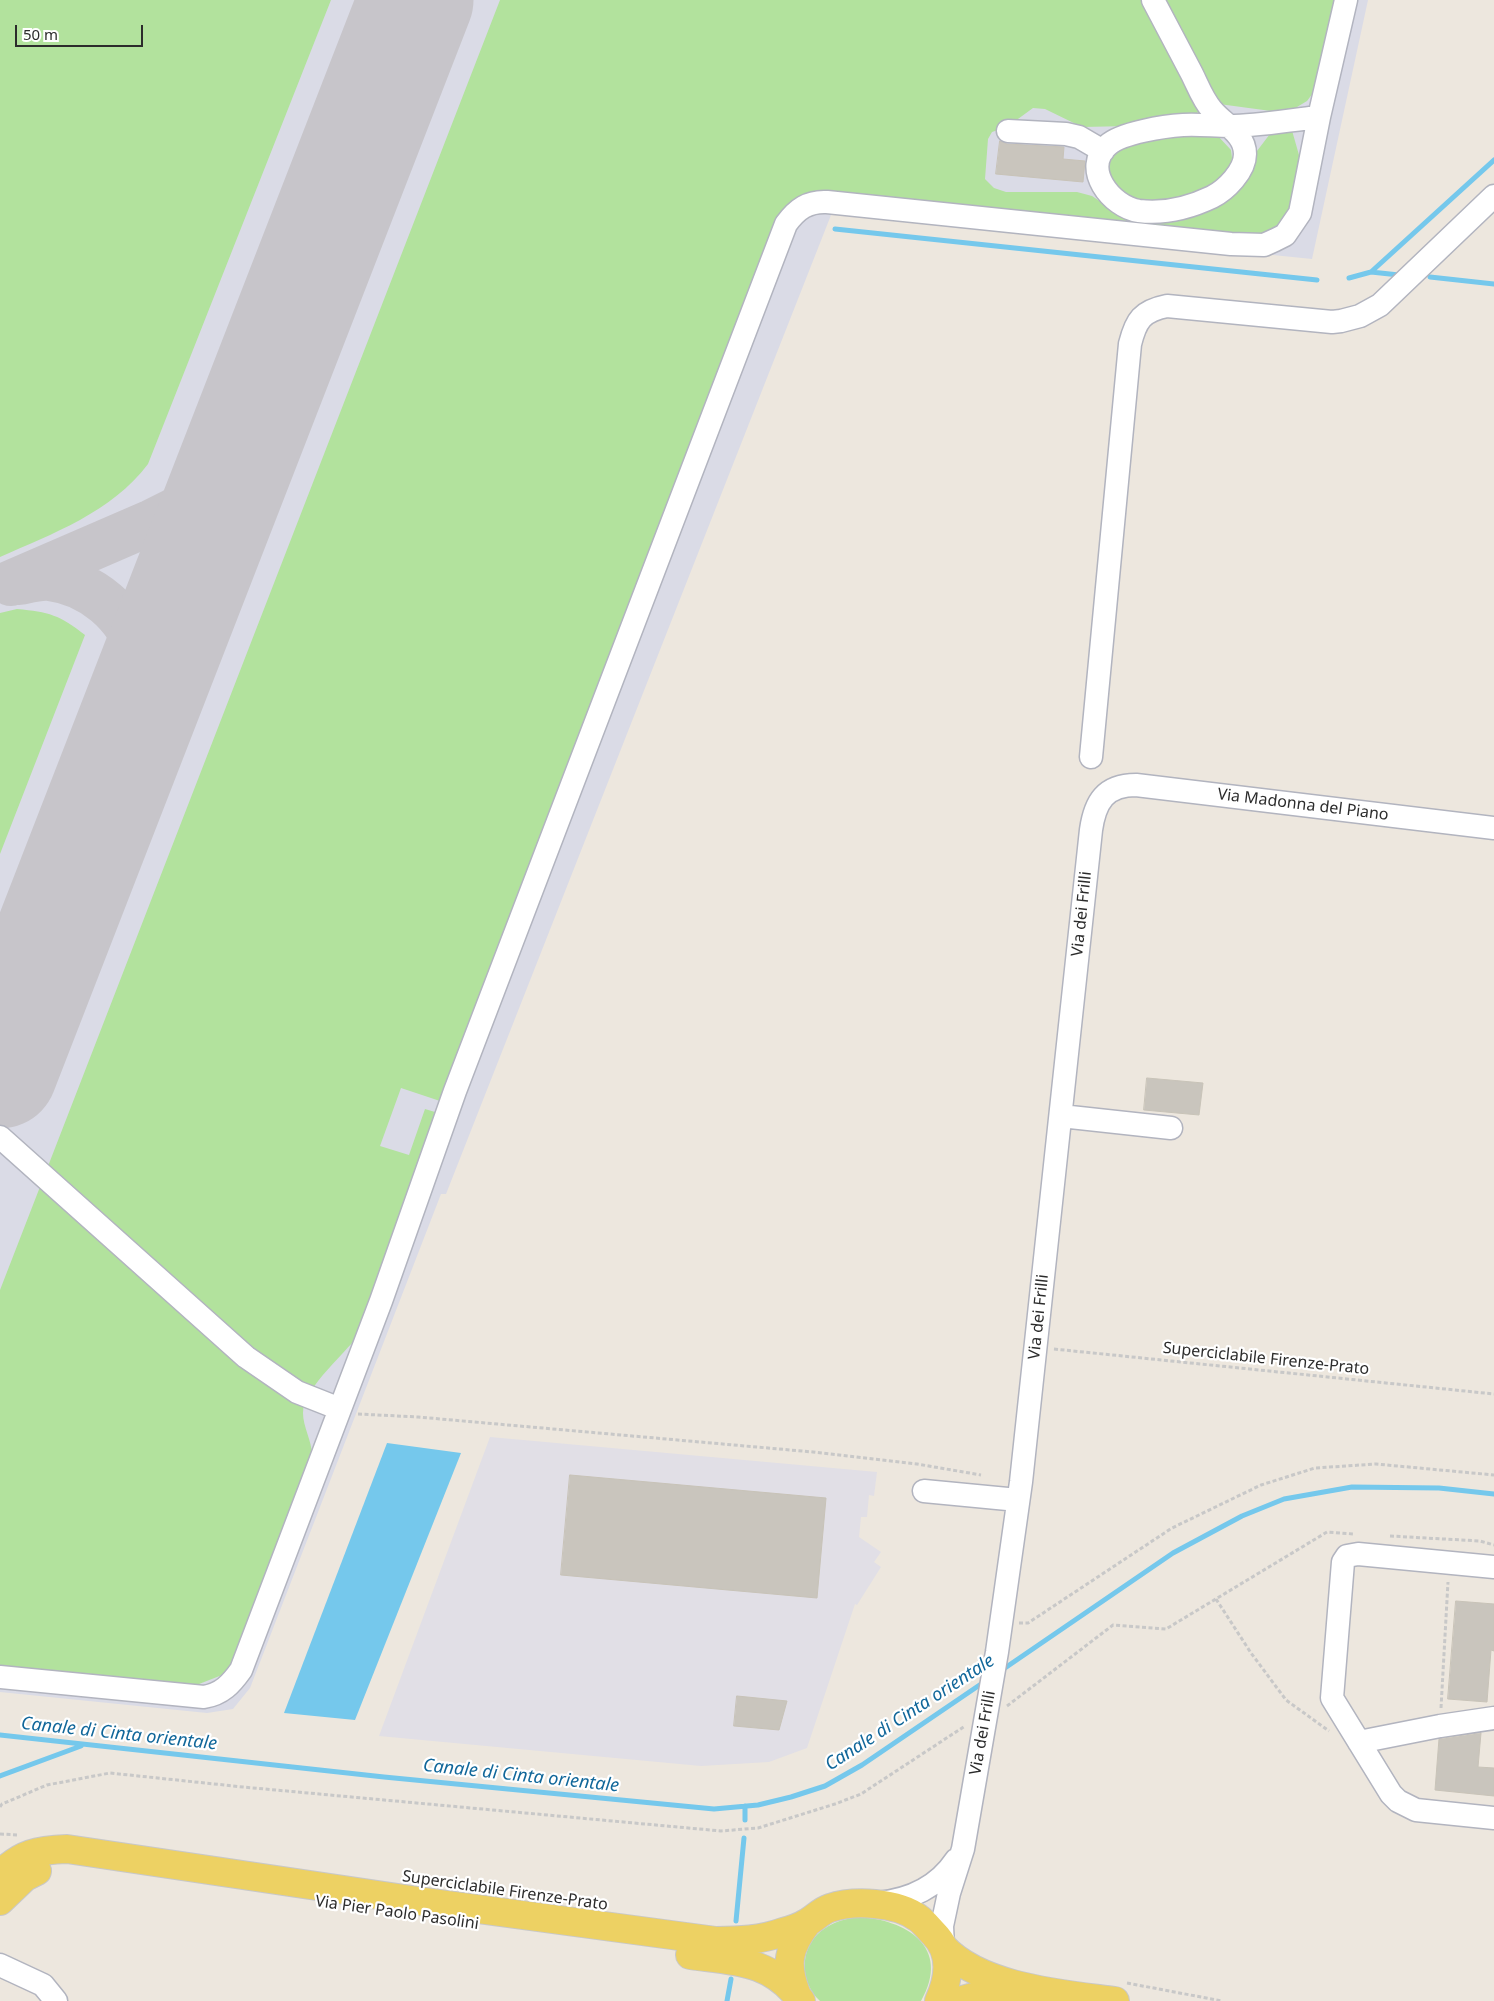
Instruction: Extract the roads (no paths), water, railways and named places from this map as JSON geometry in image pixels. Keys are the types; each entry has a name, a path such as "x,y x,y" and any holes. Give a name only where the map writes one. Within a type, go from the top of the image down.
{"main road":[{"name":"Via Pier Paolo Pasolini","path":"0,1875 9,1866 26,1856 42,1850 67,1849 716,1941 750,1941 782,1933 807,1923 831,1908 868,1904 893,1906 918,1917 939,1939 943,1947 947,1956 948,1971 940,2001"},
{"name":"Via Pier Paolo Pasolini","path":"0,1901 25,1878 42,1869 62,1864 754,1964 778,1977 799,1997"},
{"name":"Via Pier Paolo Pasolini","path":"799,1997 788,1966 798,1935 807,1923"},
{"name":"Via Pier Paolo Pasolini","path":"943,1947 959,1962 982,1973 1032,1990"},
{"name":"Via Pier Paolo Pasolini","path":"959,2001 977,1996 1032,1990 1118,1991"}],"street":[{"path":"1154,0 1211,110 1228,126 1240,137 1245,153 1244,162 1229,185 1218,194 1188,207 1174,210 1138,211 1125,208 1102,185 1098,176 1097,166 1106,146 1121,137 1159,128 1196,124 1228,126 1319,117"},
{"path":"0,1677 195,1697 211,1696 222,1691 232,1683 241,1670 348,1411 381,1301 455,1091 782,234 791,217 797,210 807,204 827,202 1231,244 1264,244 1285,235 1300,213 1319,117 1346,0"},
{"path":"1008,131 1066,134 1079,137 1103,151"},
{"path":"1091,757 1130,344 1135,326 1148,312 1167,306 1341,322 1370,312 1380,305 1494,196"},
{"name":"Via Madonna del Piano","path":"1112,790 1126,785 1145,786 1494,828"},
{"name":"Via dei Frilli","path":"943,1947 942,1926 944,1911 963,1849 996,1660 1018,1500 1093,817 1100,800 1112,790"},
{"path":"1061,1116 1171,1128"},
{"path":"0,1137 246,1357 297,1392 348,1411"},
{"path":"924,1491 1018,1500"},
{"path":"1494,1567 1358,1554 1349,1555 1344,1560 1332,1698 1391,1794 1406,1806 1416,1810 1494,1818"},
{"path":"1359,1742 1440,1726 1494,1718"},
{"name":"Via dei Frilli","path":"868,1904 904,1899 925,1889 949,1870 963,1849"},
{"path":"0,1965 43,1985 56,2001"}],"water":[{"path":"387,1443 461,1453 355,1720 284,1713"}],"waterway":[{"path":"1371,272 1494,160"},
{"path":"835,229 1317,280"},
{"path":"1349,278 1371,272 1399,275"},
{"path":"1430,277 1494,284"},
{"name":"Canale di Cinta orientale","path":"1002,1670 1173,1553 1242,1516 1284,1499 1352,1487 1439,1488 1494,1494"},
{"name":"Canale di Cinta orientale","path":"0,1735 384,1777 714,1809 758,1805 825,1786 862,1765 984,1682"},
{"path":"0,1776 81,1746"},
{"path":"745,1806 745,1820"},
{"path":"736,1921 744,1838"},
{"path":"727,2001 731,1979"}]}
